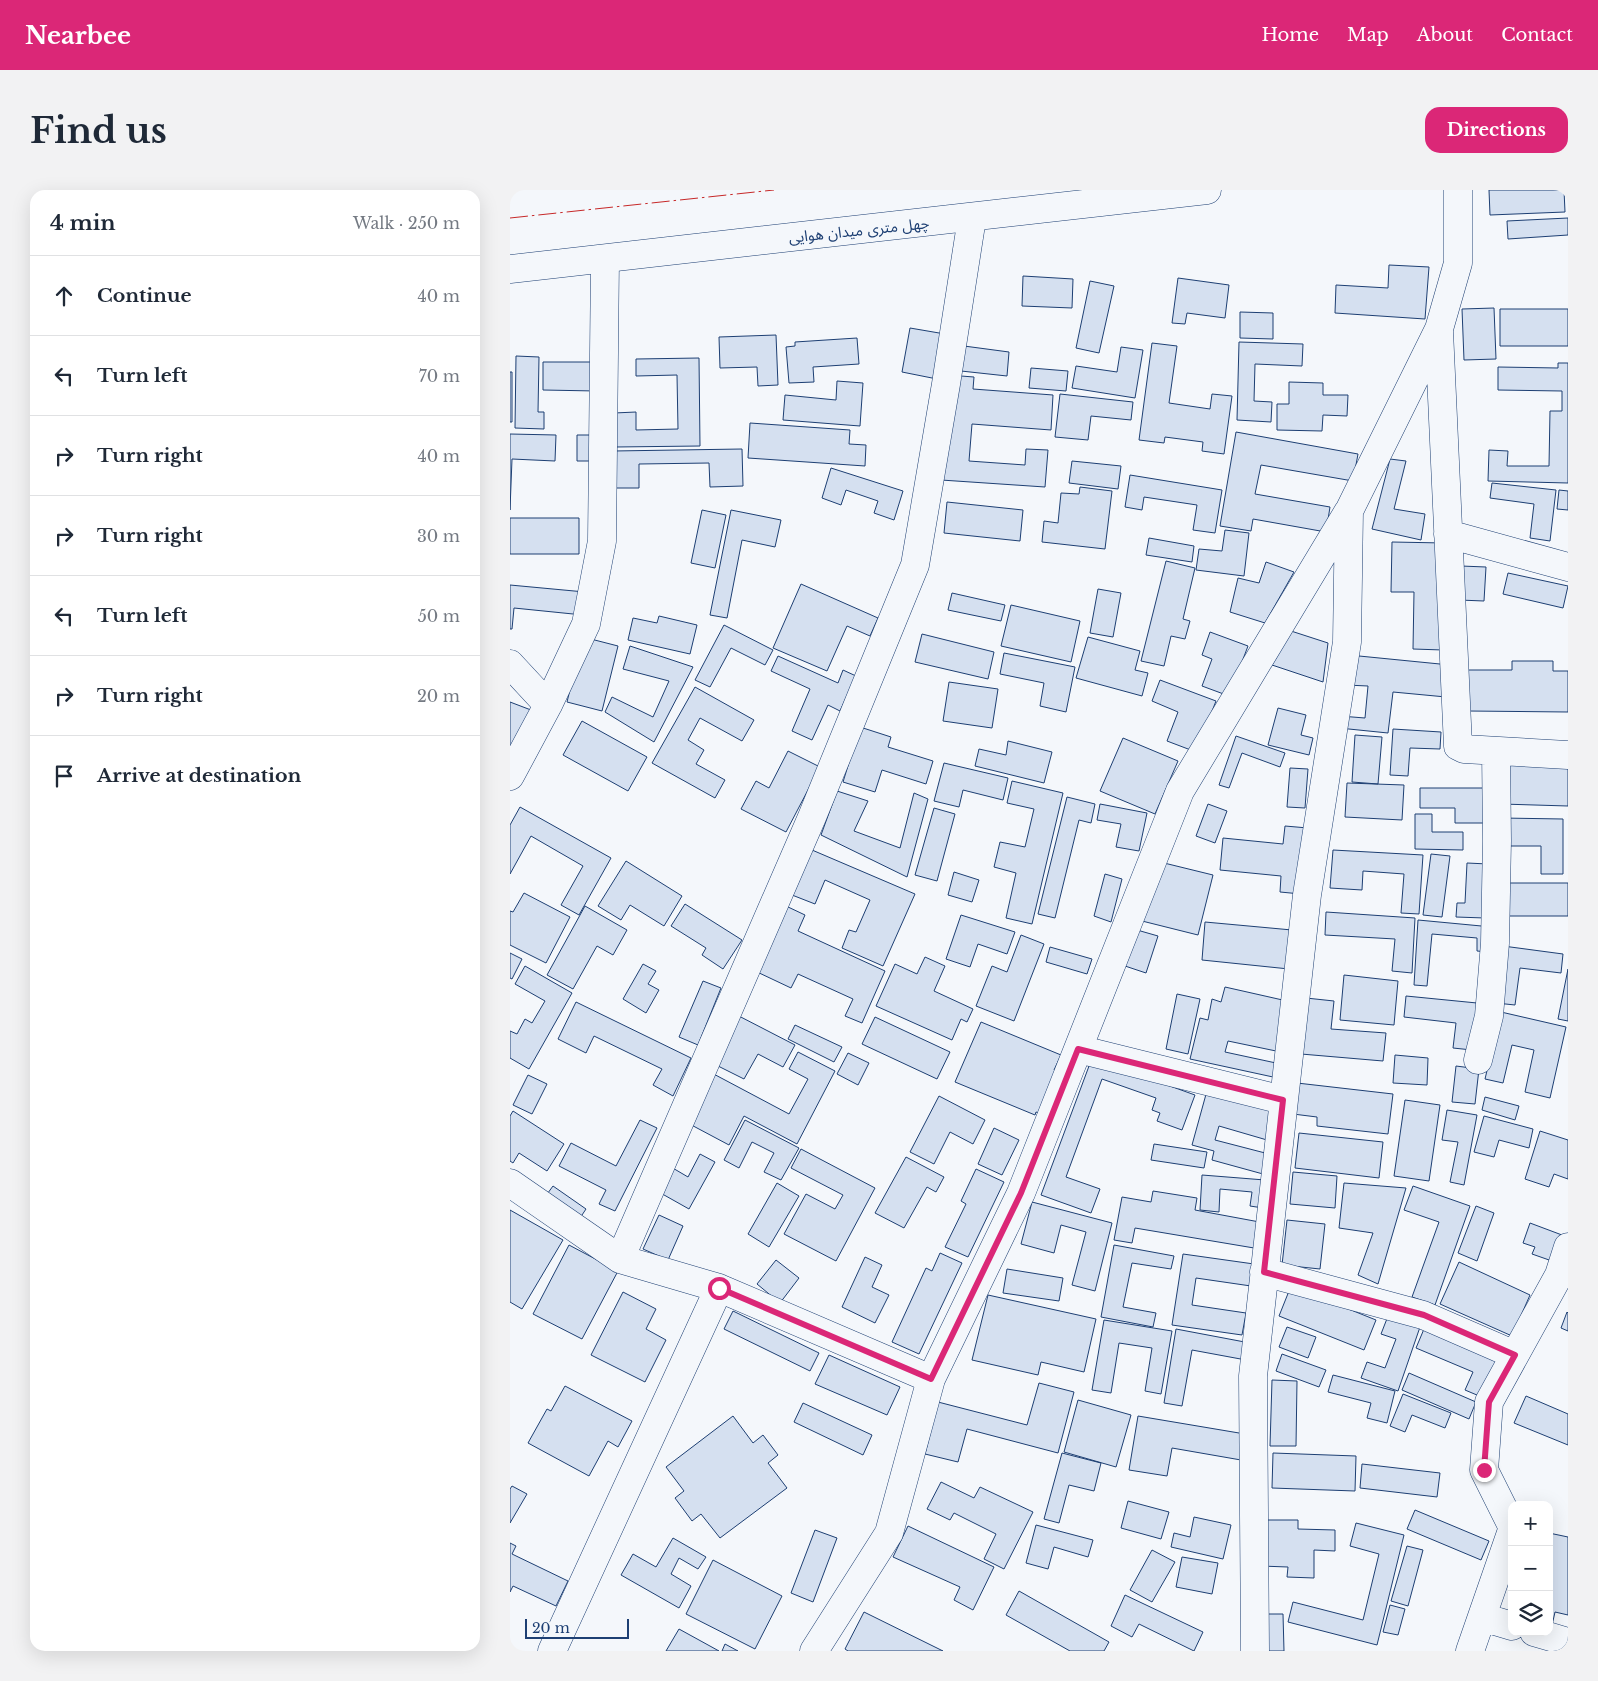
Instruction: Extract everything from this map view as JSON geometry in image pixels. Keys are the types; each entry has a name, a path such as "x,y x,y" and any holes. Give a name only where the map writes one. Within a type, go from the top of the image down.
{"street":[{"name":"چهل متری میدان هوایی","path":"510,269 1207,190"},
{"path":"814,1651 889,1533 931,1379 1021,1193 1180,791 1349,511 1439,330 1458,263 1458,190"},
{"path":"620,1259 812,817 915,565 972,218"},
{"path":"510,776 548,705 586,624 602,541 605,258"},
{"path":"1439,330 1458,746 1464,749 1568,755"},
{"path":"1255,1651 1253,1376 1307,895 1347,642 1349,511"},
{"path":"1448,534 1568,567"},
{"path":"510,664 548,705"},
{"path":"1478,1060 1489,1016 1495,943 1496,750"},
{"path":"1078,1049 1283,1100"},
{"path":"510,1183 620,1259 719,1288 931,1379"},
{"path":"1508,1520 1484,1470 1489,1402 1559,1275 1568,1247"},
{"path":"1264,1272 1424,1315 1515,1355"},
{"path":"552,1651 719,1288"},
{"path":"1470,1651 1508,1540"},
{"path":"1482,1617 1508,1625"},
{"path":"1548,1636 1568,1642"}],"building":[{"path":"1489,190 1564,190 1565,212 1490,215"},
{"path":"1568,218 1568,235 1508,239 1507,221"},
{"path":"1389,265 1429,267 1425,319 1335,313 1336,285 1388,288"},
{"path":"1023,276 1073,279 1072,308 1022,306"},
{"path":"1178,278 1229,285 1225,318 1187,313 1185,324 1172,323"},
{"path":"1090,281 1114,286 1099,353 1076,348"},
{"path":"1494,308 1496,359 1464,360 1462,309"},
{"path":"1500,309 1568,309 1568,346 1500,346"},
{"path":"1240,312 1273,313 1273,339 1240,338"},
{"path":"910,328 945,334 937,379 902,372"},
{"path":"776,335 778,385 758,386 757,367 720,368 719,337"},
{"path":"857,338 859,364 813,367 814,382 789,383 786,347 795,346 795,342"},
{"path":"1239,342 1303,344 1302,366 1255,364 1254,401 1272,402 1271,422 1237,420"},
{"path":"1152,343 1177,346 1169,403 1210,409 1212,394 1232,396 1224,454 1202,451 1203,442 1165,437 1164,443 1139,440"},
{"path":"964,346 1009,352 1007,376 961,371"},
{"path":"1121,347 1143,350 1135,398 1072,388 1076,366 1117,372"},
{"path":"516,356 539,357 538,412 544,412 544,429 515,428"},
{"path":"699,358 700,446 615,447 614,413 636,412 636,430 678,429 677,375 636,376 636,359"},
{"path":"543,362 596,362 596,391 543,390"},
{"path":"1558,363 1568,363 1568,483 1488,481 1489,450 1508,451 1507,466 1549,466 1550,411 1562,411 1562,391 1498,390 1498,367 1558,368"},
{"path":"1031,368 1068,371 1066,391 1029,388"},
{"path":"510,372 512,372 512,422 510,422"},
{"path":"948,375 974,377 973,389 1053,395 1051,430 972,424 969,461 1025,465 1026,449 1048,450 1045,487 941,480"},
{"path":"837,381 863,383 860,426 783,420 785,395 836,400"},
{"path":"1289,382 1323,383 1323,395 1348,395 1347,416 1323,415 1322,431 1277,430 1277,404 1289,404"},
{"path":"1060,394 1133,402 1131,420 1091,416 1088,440 1055,437"},
{"path":"750,423 850,430 849,444 866,445 865,466 748,458"},
{"path":"1236,432 1358,454 1353,481 1261,465 1255,494 1330,507 1326,532 1253,519 1251,531 1220,526"},
{"path":"510,434 556,435 555,461 512,459 510,510"},
{"path":"577,435 597,435 597,461 577,461"},
{"path":"742,449 743,486 710,487 709,463 639,464 639,488 613,488 613,451"},
{"path":"1390,459 1406,461 1394,509 1425,514 1421,540 1372,529"},
{"path":"1072,461 1121,466 1118,489 1069,483"},
{"path":"831,468 903,491 894,520 874,513 878,501 846,490 841,505 822,498"},
{"path":"1130,475 1222,490 1215,533 1193,530 1197,505 1144,497 1142,510 1125,507"},
{"path":"1492,483 1556,490 1550,541 1530,538 1534,504 1490,498"},
{"path":"1080,487 1112,491 1105,549 1042,542 1044,521 1058,523 1061,493 1079,494"},
{"path":"1559,490 1568,491 1568,510 1557,509"},
{"path":"947,502 1023,510 1020,541 944,533"},
{"path":"702,510 726,515 715,568 691,563"},
{"path":"731,510 781,520 775,547 742,540 727,618 710,615"},
{"path":"510,518 579,518 579,554 510,554"},
{"path":"1225,530 1249,533 1244,576 1196,570 1199,549 1222,551"},
{"path":"1149,538 1194,546 1192,562 1146,555"},
{"path":"1392,542 1444,543 1443,650 1413,649 1414,592 1391,592"},
{"path":"1166,561 1195,568 1183,619 1190,621 1185,639 1171,636 1164,666 1141,661"},
{"path":"1266,562 1294,572 1265,623 1230,612 1238,578 1259,583"},
{"path":"1461,566 1486,567 1484,601 1459,600"},
{"path":"1508,573 1568,586 1563,608 1503,594"},
{"path":"801,584 878,618 870,636 847,626 827,671 773,648"},
{"path":"510,585 585,592 583,615 514,608 512,629 510,629"},
{"path":"1098,589 1121,593 1113,637 1090,633"},
{"path":"952,593 1005,605 1001,621 948,610"},
{"path":"1011,605 1080,621 1071,662 1001,646"},
{"path":"659,616 697,625 690,654 628,640 633,618 657,623"},
{"path":"724,625 773,650 765,665 731,648 710,687 695,680"},
{"path":"1291,631 1328,643 1323,682 1272,665"},
{"path":"1210,632 1248,646 1229,696 1202,686 1212,659 1202,655"},
{"path":"922,634 994,652 988,679 915,662"},
{"path":"583,637 618,646 602,711 567,702"},
{"path":"1088,637 1140,651 1135,670 1148,673 1142,696 1076,678"},
{"path":"630,646 693,667 654,742 605,712 612,697 653,717 669,681 623,669"},
{"path":"1004,653 1075,667 1066,712 1040,706 1044,683 1000,674"},
{"path":"1349,655 1450,665 1446,697 1393,692 1388,733 1339,728 1340,716 1365,718 1368,686 1346,685"},
{"path":"778,656 838,683 843,670 856,676 840,711 828,705 812,740 792,731 810,689 771,671"},
{"path":"1512,661 1553,661 1553,671 1568,671 1568,712 1468,711 1468,670 1512,670"},
{"path":"1160,680 1216,701 1196,752 1167,741 1178,712 1152,701"},
{"path":"949,682 998,689 992,728 943,721"},
{"path":"695,687 754,720 742,741 700,718 688,740 704,750 696,764 725,780 715,798 652,763"},
{"path":"510,702 531,710 517,749 510,746"},
{"path":"1278,708 1306,715 1301,735 1313,738 1309,755 1268,745"},
{"path":"582,721 647,757 628,791 563,755"},
{"path":"860,727 891,737 888,747 933,761 926,784 882,770 875,792 843,782"},
{"path":"1393,729 1441,732 1440,749 1410,748 1408,776 1390,775"},
{"path":"1355,735 1382,737 1378,784 1352,782"},
{"path":"1236,736 1285,753 1280,767 1242,753 1229,788 1219,785"},
{"path":"1123,738 1178,761 1155,814 1100,791"},
{"path":"1008,741 1052,752 1044,783 975,766 979,749 1006,755"},
{"path":"788,751 820,767 786,832 741,809 756,781 769,788"},
{"path":"1503,760 1568,762 1568,806 1501,804"},
{"path":"944,763 1008,778 1003,800 963,790 959,807 934,801"},
{"path":"1290,768 1308,769 1305,808 1287,807"},
{"path":"1012,781 1063,793 1032,924 1006,918 1016,873 994,867 1000,842 1025,847 1034,809 1007,803"},
{"path":"1347,783 1404,785 1402,820 1345,817"},
{"path":"1420,788 1485,788 1485,823 1455,823 1455,808 1420,808"},
{"path":"837,791 868,801 854,831 900,848 914,793 928,799 907,877 821,835"},
{"path":"1067,797 1095,804 1091,823 1079,820 1055,918 1038,914"},
{"path":"1100,804 1147,813 1139,851 1116,847 1121,824 1097,820"},
{"path":"1208,804 1227,811 1215,843 1196,836"},
{"path":"520,807 611,858 579,915 561,905 583,866 531,836 510,874 510,825"},
{"path":"934,808 955,814 937,881 915,875"},
{"path":"1415,814 1432,814 1432,832 1463,832 1463,850 1415,849"},
{"path":"1501,818 1563,819 1563,874 1541,874 1541,846 1500,846"},
{"path":"1285,826 1308,828 1301,894 1280,892 1281,876 1220,870 1223,838 1283,844"},
{"path":"812,850 915,894 883,966 842,948 849,930 856,932 870,900 825,880 815,904 792,895"},
{"path":"1333,850 1423,855 1419,914 1401,913 1404,874 1363,871 1362,890 1330,888"},
{"path":"1431,854 1450,856 1442,917 1423,915"},
{"path":"626,861 682,896 664,926 630,905 621,920 598,906"},
{"path":"1160,862 1213,875 1198,935 1134,919"},
{"path":"1467,863 1488,864 1485,918 1456,917 1457,903 1465,903"},
{"path":"954,872 979,880 972,902 948,895"},
{"path":"1105,874 1122,879 1111,922 1094,916"},
{"path":"1504,883 1568,883 1568,916 1504,916"},
{"path":"524,893 570,917 546,963 510,945 510,911 513,912"},
{"path":"685,904 742,940 723,969 702,955 706,948 671,926"},
{"path":"585,906 627,930 613,955 597,946 573,989 547,975"},
{"path":"786,906 805,915 798,931 885,971 862,1023 845,1016 853,999 798,974 791,988 755,971"},
{"path":"1326,912 1415,918 1412,973 1392,971 1395,939 1325,935"},
{"path":"961,915 1015,932 1007,954 978,944 970,967 946,959"},
{"path":"1418,920 1492,927 1489,952 1477,951 1477,938 1432,934 1427,986 1414,985"},
{"path":"1205,922 1292,930 1289,969 1202,960"},
{"path":"1137,930 1158,936 1146,973 1125,966"},
{"path":"1021,935 1044,944 1014,1021 976,1006 992,966 1007,972"},
{"path":"1503,946 1563,954 1561,973 1520,968 1515,1005 1496,1003"},
{"path":"1050,947 1092,959 1087,974 1046,962"},
{"path":"510,953 522,959 512,979 510,978"},
{"path":"925,957 945,966 934,991 973,1009 967,1022 961,1019 952,1040 876,1006 895,964 917,974"},
{"path":"643,964 656,971 648,984 659,990 646,1013 623,999"},
{"path":"525,966 572,993 529,1069 510,1058 510,1031 517,1034 525,1019 532,1023 545,1001 515,984"},
{"path":"1568,969 1568,1021 1558,1019"},
{"path":"1344,975 1398,981 1394,1025 1340,1020"},
{"path":"703,981 721,988 698,1045 679,1037"},
{"path":"1225,987 1287,1001 1276,1051 1228,1041 1225,1052 1276,1063 1273,1077 1190,1059 1200,1018 1208,1020 1212,999 1221,1002"},
{"path":"1177,994 1200,999 1188,1054 1166,1049"},
{"path":"1406,996 1477,1003 1472,1050 1453,1048 1456,1023 1404,1017"},
{"path":"1306,998 1334,1001 1331,1029 1386,1033 1383,1061 1301,1054"},
{"path":"576,1002 691,1058 673,1096 653,1085 662,1069 594,1036 586,1053 558,1039"},
{"path":"1501,1012 1566,1027 1550,1098 1525,1092 1534,1050 1512,1045 1503,1083 1485,1079"},
{"path":"735,1014 795,1045 783,1067 758,1054 744,1079 710,1062"},
{"path":"875,1017 950,1052 937,1079 862,1044"},
{"path":"981,1022 1061,1055 1054,1070 1060,1073 1042,1114 1036,1112 1035,1115 955,1082"},
{"path":"795,1025 842,1047 834,1062 788,1039"},
{"path":"798,1052 835,1071 797,1144 744,1116 729,1145 682,1120 708,1071 789,1114 808,1079 789,1069"},
{"path":"848,1053 869,1063 858,1085 837,1074"},
{"path":"1395,1055 1428,1058 1427,1085 1393,1083"},
{"path":"1092,1058 1195,1095 1182,1130 1157,1121 1160,1113 1152,1110 1156,1098 1102,1079 1066,1177 1100,1189 1091,1213 1041,1195"},
{"path":"1456,1066 1479,1069 1475,1104 1452,1102"},
{"path":"528,1075 547,1084 532,1114 513,1105"},
{"path":"1297,1083 1393,1094 1388,1134 1317,1126 1317,1117 1293,1114"},
{"path":"1208,1087 1277,1106 1267,1140 1219,1126 1215,1140 1269,1154 1263,1174 1212,1160 1214,1151 1192,1145"},
{"path":"939,1096 985,1120 973,1144 950,1132 934,1164 910,1152"},
{"path":"1485,1097 1519,1106 1515,1120 1482,1110"},
{"path":"1405,1100 1440,1105 1429,1181 1394,1176"},
{"path":"1447,1110 1477,1115 1464,1185 1450,1182 1458,1142 1442,1140"},
{"path":"513,1111 564,1144 547,1171 519,1153 513,1163 510,1161 510,1116"},
{"path":"1484,1116 1533,1129 1529,1148 1499,1140 1494,1157 1474,1152"},
{"path":"640,1120 657,1128 615,1211 599,1204 606,1190 559,1166 571,1143 616,1166"},
{"path":"745,1120 799,1148 781,1180 764,1172 774,1153 752,1142 739,1168 724,1160"},
{"path":"994,1128 1019,1140 1002,1175 978,1164"},
{"path":"1540,1131 1568,1140 1568,1179 1554,1174 1549,1187 1525,1179"},
{"path":"1299,1133 1383,1142 1379,1178 1295,1168"},
{"path":"1154,1144 1207,1152 1204,1168 1151,1160"},
{"path":"801,1149 875,1188 836,1261 784,1234 806,1194 835,1209 843,1195 791,1168"},
{"path":"700,1154 715,1162 689,1209 657,1191 671,1167 688,1177"},
{"path":"906,1157 944,1177 936,1192 927,1187 904,1228 875,1213"},
{"path":"976,1169 1004,1182 968,1257 945,1247 966,1204 961,1201"},
{"path":"1293,1172 1337,1176 1335,1208 1290,1204"},
{"path":"1202,1175 1265,1180 1263,1208 1250,1206 1252,1192 1220,1189 1219,1212 1200,1210"},
{"path":"777,1183 799,1196 769,1247 748,1234"},
{"path":"1344,1183 1406,1188 1378,1284 1358,1275 1373,1233 1339,1228"},
{"path":"553,1186 586,1209 576,1224 542,1201"},
{"path":"1413,1186 1470,1206 1435,1305 1412,1297 1439,1222 1404,1210"},
{"path":"1153,1191 1197,1198 1195,1210 1265,1223 1260,1249 1135,1228 1132,1243 1114,1240 1122,1197 1151,1202"},
{"path":"1032,1202 1112,1223 1095,1291 1072,1285 1086,1232 1061,1225 1054,1253 1021,1244"},
{"path":"1476,1206 1494,1213 1477,1261 1458,1253"},
{"path":"510,1210 563,1240 522,1309 510,1302"},
{"path":"659,1215 683,1226 668,1260 643,1249"},
{"path":"1287,1220 1325,1224 1320,1269 1282,1265"},
{"path":"1530,1223 1562,1235 1552,1261 1532,1254 1535,1247 1523,1243"},
{"path":"569,1245 618,1271 582,1339 533,1314"},
{"path":"1114,1245 1174,1256 1171,1269 1132,1263 1123,1307 1156,1313 1153,1327 1101,1317"},
{"path":"940,1253 962,1263 919,1354 892,1342 926,1268 932,1271"},
{"path":"1183,1254 1254,1264 1251,1286 1196,1278 1192,1305 1246,1313 1242,1335 1172,1325"},
{"path":"865,1257 882,1265 872,1287 889,1295 875,1323 842,1307"},
{"path":"776,1260 799,1278 780,1303 757,1284"},
{"path":"1459,1262 1530,1295 1512,1336 1440,1304"},
{"path":"1007,1269 1063,1278 1059,1301 1003,1293"},
{"path":"1291,1286 1376,1320 1364,1350 1279,1316"},
{"path":"623,1292 656,1309 646,1329 666,1340 645,1382 591,1355"},
{"path":"988,1295 1096,1319 1084,1372 1041,1362 1038,1375 972,1360"},
{"path":"733,1311 819,1353 810,1371 724,1329"},
{"path":"1568,1313 1568,1331 1561,1328"},
{"path":"1388,1316 1420,1327 1398,1391 1361,1378 1367,1362 1385,1368 1396,1339 1381,1334"},
{"path":"1104,1320 1172,1331 1161,1394 1145,1391 1152,1348 1119,1343 1111,1393 1092,1390"},
{"path":"1287,1327 1316,1337 1308,1358 1279,1347"},
{"path":"1176,1329 1250,1343 1246,1360 1192,1350 1182,1406 1164,1403"},
{"path":"1424,1329 1500,1361 1484,1398 1465,1390 1473,1372 1416,1348"},
{"path":"1282,1354 1326,1370 1319,1387 1276,1371"},
{"path":"829,1355 900,1387 887,1415 815,1384"},
{"path":"1409,1373 1476,1402 1469,1419 1402,1390"},
{"path":"1333,1375 1395,1391 1387,1423 1367,1418 1371,1403 1328,1392"},
{"path":"1272,1380 1297,1381 1296,1446 1270,1446"},
{"path":"1039,1383 1074,1392 1058,1453 967,1429 958,1462 925,1454 938,1402 1027,1425"},
{"path":"565,1386 632,1421 618,1447 608,1441 589,1476 528,1443 547,1409 551,1411"},
{"path":"1403,1394 1451,1413 1445,1428 1412,1415 1405,1432 1390,1426"},
{"path":"1526,1396 1568,1414 1568,1445 1514,1423"},
{"path":"1078,1400 1131,1415 1116,1467 1064,1452"},
{"path":"803,1403 872,1435 863,1455 794,1422"},
{"path":"733,1416 753,1443 763,1435 778,1455 768,1463 787,1488 720,1538 701,1514 692,1521 675,1498 684,1491 666,1467"},
{"path":"1138,1416 1245,1434 1241,1460 1172,1448 1167,1476 1129,1470"},
{"path":"1062,1453 1101,1463 1094,1491 1069,1485 1059,1523 1044,1519"},
{"path":"1273,1453 1356,1456 1355,1491 1272,1488"},
{"path":"1362,1464 1440,1473 1437,1497 1360,1488"},
{"path":"941,1482 974,1498 980,1487 1033,1512 1004,1569 984,1559 996,1534 954,1513 950,1520 927,1509"},
{"path":"512,1486 527,1494 510,1523 510,1489"},
{"path":"1128,1501 1169,1512 1161,1539 1121,1528"},
{"path":"1415,1510 1489,1541 1481,1560 1407,1529"},
{"path":"1194,1517 1231,1525 1223,1559 1171,1547 1174,1533 1190,1537"},
{"path":"1260,1520 1298,1520 1298,1529 1335,1530 1335,1551 1314,1550 1314,1578 1287,1577 1288,1567 1260,1566"},
{"path":"1356,1523 1404,1535 1377,1645 1288,1622 1293,1602 1363,1620 1379,1554 1350,1546"},
{"path":"1036,1525 1093,1540 1088,1557 1054,1547 1048,1569 1026,1563"},
{"path":"908,1526 994,1567 973,1610 954,1600 960,1587 893,1557"},
{"path":"815,1530 837,1538 813,1602 791,1593"},
{"path":"1553,1534 1568,1537 1568,1615 1555,1612 1553,1621"},
{"path":"673,1538 706,1557 698,1569 679,1558 671,1574 691,1586 679,1608 621,1575 633,1554 656,1567"},
{"path":"510,1543 516,1546 512,1554 568,1581 556,1606 513,1586 510,1592"},
{"path":"1407,1546 1423,1550 1408,1606 1391,1601"},
{"path":"1152,1550 1175,1562 1152,1602 1130,1590"},
{"path":"1182,1557 1218,1563 1212,1594 1176,1587"},
{"path":"713,1560 782,1596 755,1649 686,1614"},
{"path":"1019,1591 1109,1642 1104,1651 1070,1651 1006,1615"},
{"path":"1125,1595 1203,1632 1194,1651 1139,1624 1132,1637 1111,1626"},
{"path":"1390,1605 1405,1609 1398,1635 1383,1632"},
{"path":"864,1612 943,1651 848,1651 845,1649"},
{"path":"1262,1614 1283,1614 1284,1651 1263,1651"},
{"path":"679,1629 719,1651 666,1651"},
{"path":"725,1644 738,1651 722,1651"}],"power":[{"path":"510,218 774,190"}],"route":[{"path":"719,1288 931,1379 1021,1193 1078,1049 1283,1100 1264,1272 1424,1315 1515,1355 1489,1402 1484,1470"}]}
